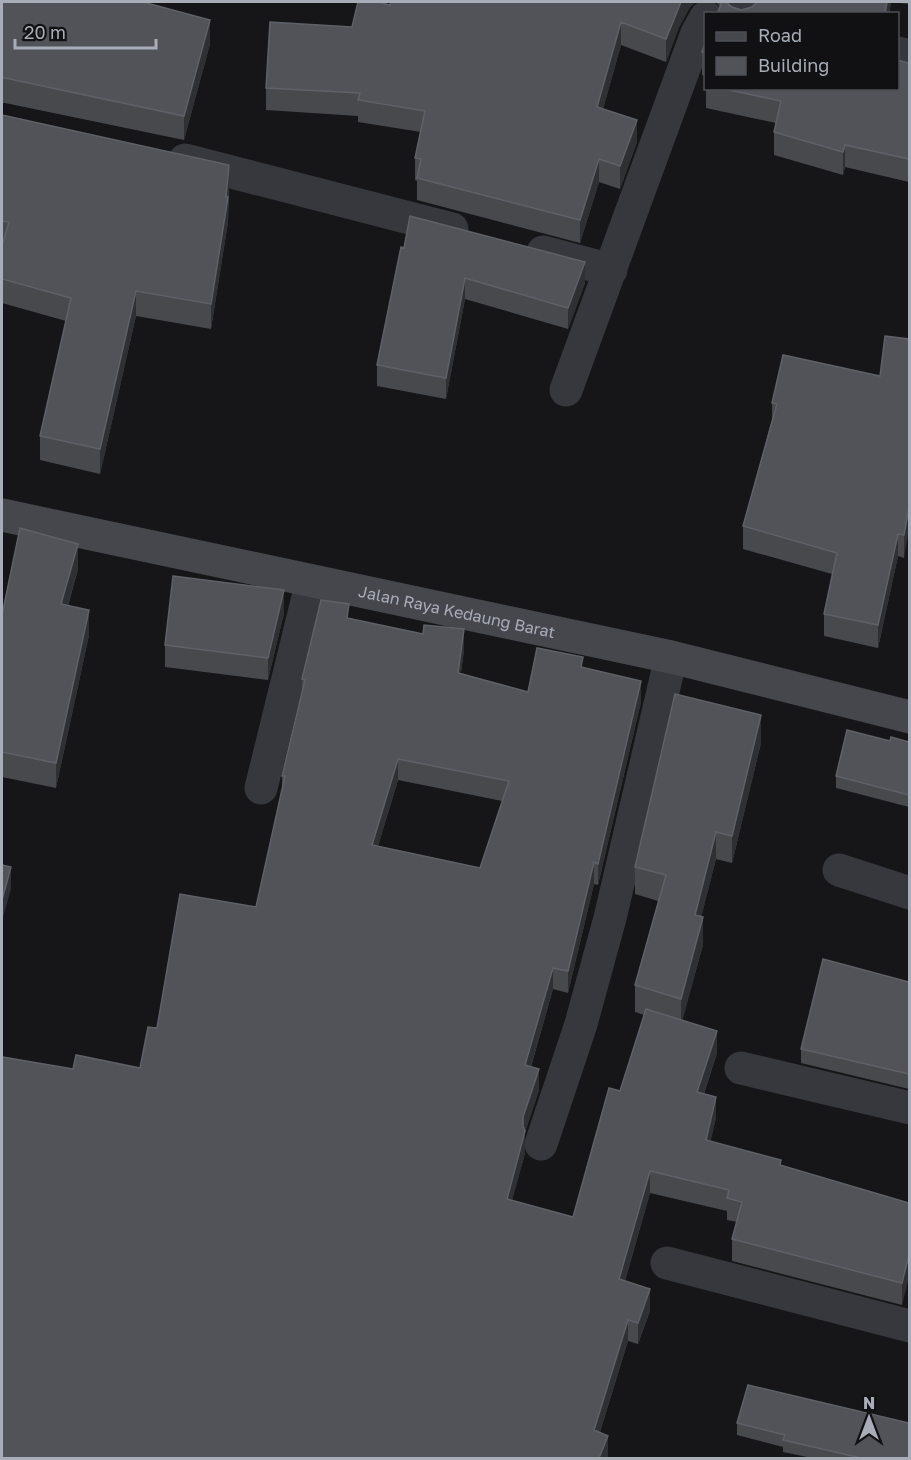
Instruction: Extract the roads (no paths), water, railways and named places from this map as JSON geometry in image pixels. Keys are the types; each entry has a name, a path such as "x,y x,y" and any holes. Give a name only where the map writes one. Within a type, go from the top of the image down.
{"street":[{"path":"566,390 704,19"},
{"path":"161,155 484,237"},
{"path":"518,246 611,270"},
{"name":"Jalan Raya Kedaung Barat","path":"2,515 671,657 909,717"},
{"path":"261,788 312,581"},
{"path":"541,1144 581,1024 610,918 671,657"},
{"path":"839,870 909,893"},
{"path":"741,1068 909,1107"},
{"path":"668,1263 909,1326"}]}
